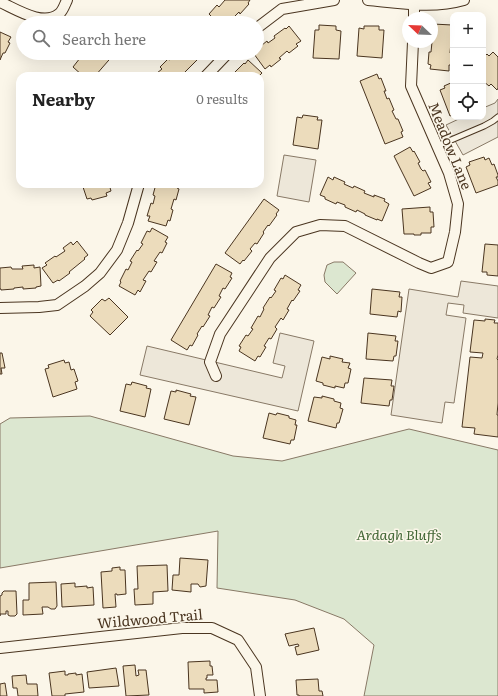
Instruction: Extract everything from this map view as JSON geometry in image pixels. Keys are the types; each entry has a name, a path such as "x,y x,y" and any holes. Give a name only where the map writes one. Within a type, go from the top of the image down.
{"street":[{"path":"54,16 60,13 67,0"},
{"path":"264,23 282,9 334,0"},
{"path":"368,0 414,5 453,3 464,0"},
{"path":"0,2 32,16"},
{"path":"414,5 414,12"},
{"name":"Meadow Lane","path":"216,376 210,362 220,334 270,258 296,232 320,225 345,226 431,268 448,262 455,232 458,204 449,173 411,86 413,48"},
{"path":"210,72 221,60"},
{"path":"0,308 56,305 85,286 100,273 117,250 128,223 138,188"},
{"name":"Wildwood Trail","path":"0,648 182,628 212,628 238,640 256,667 260,696"}],"lane":[{"path":"437,146 484,126 498,117"}],"green space":[{"path":"334,262 343,262 356,273 337,294 325,282 324,275 327,265"},
{"name":"Ardagh Bluffs","path":"90,416 233,456 282,461 409,429 498,450 498,696 364,696 374,645 344,619 295,600 217,588 218,531 0,568 0,424 10,418"}],"shaded area":[{"path":"498,99 498,137 463,155 446,125 457,120 486,120 486,107 495,103"},
{"path":"284,155 316,160 309,202 277,196"},
{"path":"461,281 498,286 498,318 463,313 464,305 448,303 446,315 466,318 454,403 445,402 442,423 391,415 409,289 458,297"},
{"path":"280,333 314,341 298,411 140,375 147,346 282,378 285,366 273,363"}],"building":[{"path":"225,0 250,0 248,3 249,4 240,14 239,12 235,16 211,16 209,14 217,5 219,7"},
{"path":"438,24 450,25 449,71 430,69 431,65 428,64 429,52 431,52 431,48 438,48"},
{"path":"319,25 336,26 336,30 341,31 339,59 313,58 315,30 319,30"},
{"path":"289,26 301,41 296,44 298,46 289,53 287,51 279,58 281,59 271,67 270,65 265,69 258,60 264,60 264,43 267,41 268,43 275,38 274,36 285,28 286,29"},
{"path":"364,26 379,26 379,30 384,30 382,58 357,56 359,28 364,29"},
{"path":"0,32 11,37 8,42 10,43 0,60"},
{"path":"493,52 498,57 497,90 491,84 489,86 486,84 486,55 487,54 489,56"},
{"path":"78,60 109,60 98,72 79,72 73,67"},
{"path":"167,60 197,60 185,72 158,72 162,69 160,67"},
{"path":"248,60 261,72 235,72 244,63 245,64"},
{"path":"377,74 379,79 381,78 386,91 384,91 387,99 389,98 394,110 392,111 396,119 398,119 403,131 401,132 403,137 385,144 360,81"},
{"path":"450,83 450,116 440,90 445,88 444,86"},
{"path":"303,115 318,117 317,120 322,120 318,149 293,145 297,117 302,118"},
{"path":"410,147 420,162 418,163 421,169 423,171 425,170 431,182 428,183 431,188 414,196 394,156"},
{"path":"484,157 485,160 489,158 492,165 494,164 498,175 498,177 496,177 498,185 476,193 466,167 470,165 469,162"},
{"path":"328,177 333,180 334,177 345,182 344,184 353,188 354,186 365,191 364,193 385,199 384,201 389,204 382,221 365,215 357,210 356,212 337,202 336,204 320,195"},
{"path":"83,188 110,188 111,191 106,193 107,196 92,200 91,198 87,199"},
{"path":"155,188 179,189 176,200 174,199 171,209 173,210 170,221 168,220 166,226 148,221 150,216 147,216 155,196 153,195"},
{"path":"264,199 279,210 269,226 268,225 263,232 264,233 257,244 255,243 250,249 252,251 240,264 225,253"},
{"path":"430,207 430,212 433,212 434,227 431,227 431,233 421,233 421,235 404,234 402,209"},
{"path":"152,228 168,237 165,242 167,243 162,253 160,252 154,261 157,262 151,272 149,271 143,280 146,281 140,292 138,290 135,295 119,286 120,281 126,269 128,270 132,262 130,261 143,244 141,243 147,231 150,232"},
{"path":"77,241 88,255 69,272 70,273 59,281 58,280 53,283 42,268 47,265 45,263 65,251 63,248 71,242 73,245"},
{"path":"485,244 498,245 498,276 487,275 487,272 482,272"},
{"path":"216,264 232,273 230,277 232,278 225,289 223,288 219,296 221,297 214,308 212,307 208,315 210,316 197,334 198,335 192,346 190,345 187,350 171,340"},
{"path":"34,265 34,268 40,267 41,286 23,289 23,287 14,289 0,289 0,268 11,267 12,269 23,269 22,266"},
{"path":"285,275 301,285 298,290 300,291 293,301 292,300 287,309 289,310 283,320 281,318 275,327 277,329 271,339 269,338 264,346 266,347 260,357 258,356 255,361 239,351 241,347 239,346 246,335 248,336 253,329 251,328 258,316 260,317 264,309 263,308 276,291 274,290 281,278 283,279"},
{"path":"372,289 400,292 399,297 402,297 401,312 398,311 397,317 370,314"},
{"path":"109,298 128,317 110,335 90,316 93,312 91,310 102,299 105,301"},
{"path":"485,319 495,320 494,323 498,323 498,437 474,434 475,428 462,427 470,357 482,358 483,353 470,352 474,320 485,321"},
{"path":"368,333 396,336 395,341 398,341 396,356 394,356 393,361 366,359"},
{"path":"0,353 2,353 5,368 1,368 2,374 0,374"},
{"path":"330,356 343,359 342,362 350,363 348,368 351,369 348,383 345,383 344,388 335,386 335,388 323,385 323,383 316,381 322,357 330,359"},
{"path":"64,360 65,363 69,362 71,370 74,369 78,381 75,382 77,389 53,397 45,369 49,368 48,365"},
{"path":"364,378 392,380 391,386 394,386 392,400 390,400 389,406 361,403"},
{"path":"132,382 147,386 146,388 151,389 145,417 120,411 126,384 131,385"},
{"path":"176,390 196,397 189,425 164,419 171,391 176,392"},
{"path":"322,396 334,399 334,401 341,403 340,408 343,409 336,428 308,421 314,397 322,398"},
{"path":"269,413 289,416 289,418 296,420 295,425 297,425 294,440 291,440 290,444 263,438"},
{"path":"180,558 208,560 206,586 200,587 198,584 191,584 191,592 172,590 173,575 179,575"},
{"path":"167,565 168,591 153,592 153,604 135,605 134,589 138,589 137,566"},
{"path":"120,567 120,570 125,570 126,594 115,594 116,607 103,608 101,572 112,571 112,568"},
{"path":"56,582 57,606 55,609 42,607 43,614 23,615 23,600 29,600 29,583"},
{"path":"75,583 75,587 93,587 94,605 62,607 61,584"},
{"path":"4,591 16,591 17,614 15,616 10,616 8,615 8,611 6,611 6,614 0,614 0,596 2,593"},
{"path":"314,628 319,650 297,655 295,647 299,646 298,644 289,646 285,634"},
{"path":"210,661 213,675 207,675 206,680 217,680 218,692 204,693 204,689 189,689 188,662"},
{"path":"135,665 136,676 139,675 138,670 146,670 149,695 126,696 123,666"},
{"path":"116,668 119,686 89,688 87,672"},
{"path":"65,671 65,675 76,673 76,675 82,674 84,692 65,694 65,696 52,696 49,673"},
{"path":"26,675 27,684 37,684 38,696 18,696 17,688 13,688 12,676"},
{"path":"318,679 319,691 322,691 323,696 297,695 296,680"},
{"path":"5,683 7,696 0,696 0,684"}]}
